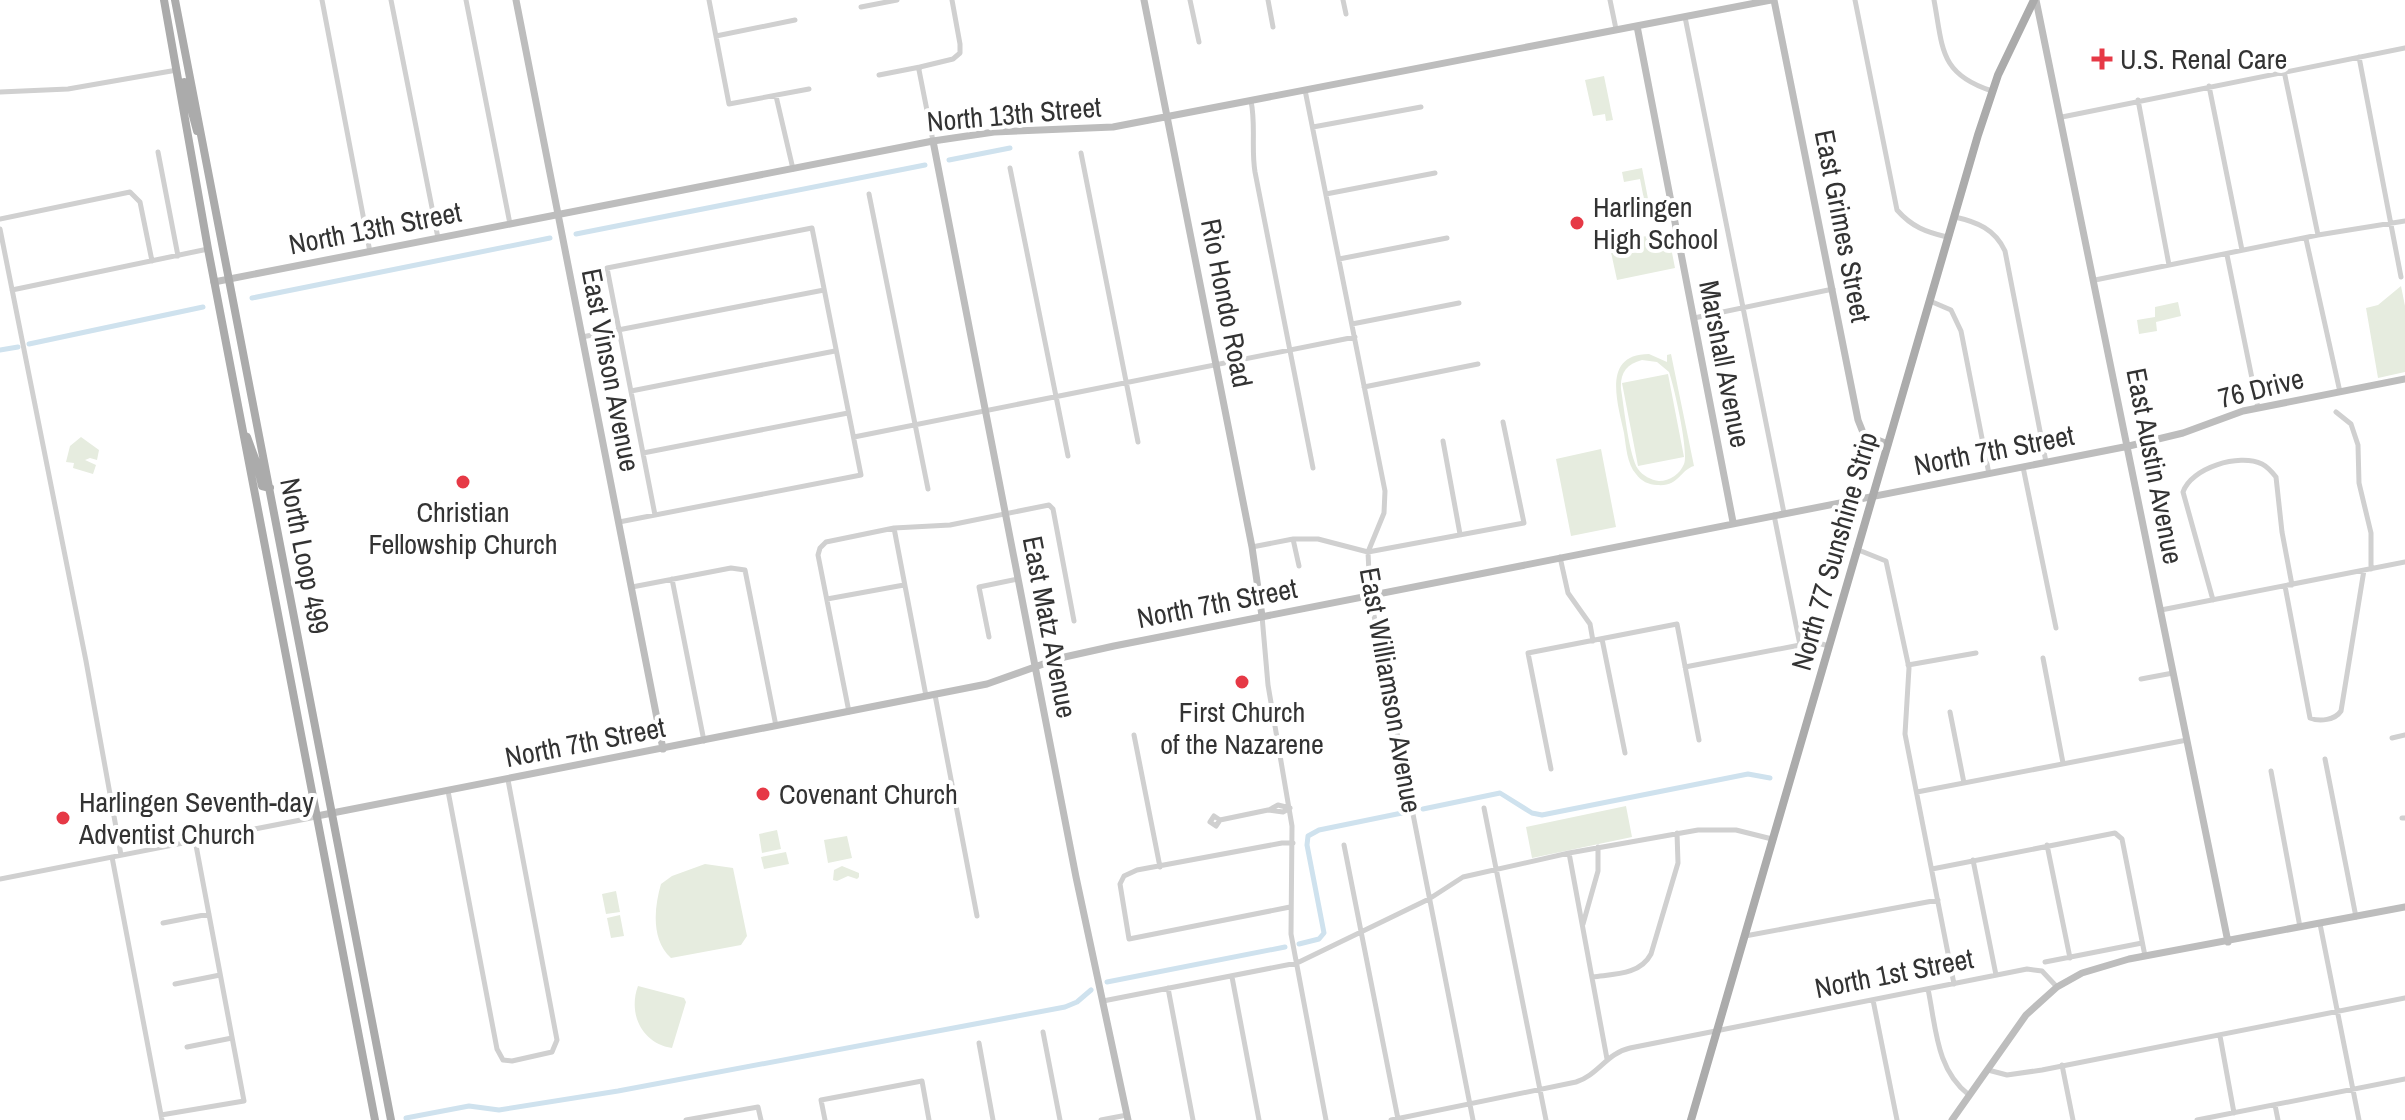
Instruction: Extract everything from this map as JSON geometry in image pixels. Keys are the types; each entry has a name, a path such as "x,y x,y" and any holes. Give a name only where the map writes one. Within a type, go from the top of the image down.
{"main road":[{"name":"North Loop 499","path":"164,0 214,282 375,1120"},
{"name":"North Loop 499","path":"175,0 391,1120"},
{"name":"North 77 Sunshine Strip","path":"1691,1120 1992,91 2035,0"},
{"path":"177,70 182,71 194,123 205,150"},
{"path":"242,430 254,453 262,486 270,488"}],"street":[{"path":"329,0 322,1 370,252"},
{"path":"391,0 438,239"},
{"path":"466,0 510,224"},
{"name":"East Vinson Avenue","path":"516,0 663,749"},
{"path":"709,0 729,104 809,89"},
{"path":"861,7 897,0"},
{"path":"879,75 953,59 960,53 952,0"},
{"name":"Rio Hondo Road","path":"1144,0 1252,547 1262,616"},
{"path":"1190,0 1199,42"},
{"path":"1268,0 1273,27"},
{"path":"1343,0 1346,14"},
{"path":"1610,0 1616,29"},
{"name":"North 13th Street","path":"214,282 933,141 994,132 1113,127 1773,0"},
{"name":"East Grimes Street","path":"1773,0 1861,430 1869,438 1888,444"},
{"path":"1855,0 1897,210 1908,223 1923,232 1948,237"},
{"path":"1934,0 1944,53 1950,65 1965,81 1992,91"},
{"name":"East Austin Avenue","path":"2035,0 2062,117 2228,942"},
{"path":"1685,17 1784,513"},
{"path":"716,36 795,20"},
{"name":"Marshall Avenue","path":"1637,26 1733,522"},
{"path":"2062,117 2405,48"},
{"path":"2359,57 2401,277"},
{"path":"920,67 933,141"},
{"path":"0,92 68,89 177,70"},
{"path":"2284,71 2318,235"},
{"path":"2209,86 2242,250"},
{"name":"East Williamson Avenue","path":"1305,90 1385,491 1384,513 1368,552 1370,595 1473,1120"},
{"path":"776,96 793,169"},
{"path":"2138,100 2169,265"},
{"path":"1251,101 1255,172 1313,468"},
{"path":"1313,127 1421,107"},
{"name":"East Matz Avenue","path":"933,141 1086,930 1127,1117"},
{"path":"158,152 178,256"},
{"path":"1081,153 1138,442"},
{"path":"1010,168 1068,456"},
{"path":"1326,194 1435,173"},
{"path":"0,219 130,192 140,202 152,261"},
{"path":"869,194 928,489"},
{"path":"1955,217 1986,227 2001,241 2005,251 2046,462"},
{"path":"2095,280 2318,235 2405,221"},
{"path":"619,522 861,475 812,228 607,268 655,515"},
{"path":"0,229 86,661 121,855"},
{"path":"1339,259 1447,238"},
{"path":"2306,239 2340,392"},
{"path":"12,290 208,249"},
{"path":"2227,255 2258,408"},
{"path":"1694,318 1834,289"},
{"path":"582,337 824,290"},
{"path":"1930,301 1951,310 1956,317 1989,474"},
{"path":"1352,324 1459,303"},
{"path":"853,437 1355,337"},
{"path":"631,391 835,351"},
{"path":"1364,387 1478,364"},
{"name":"76 Drive","path":"2129,446 2183,433 2258,408 2405,379"},
{"path":"2336,412 2351,424 2358,445 2359,483 2367,506 2371,533 2371,569"},
{"path":"643,453 848,413"},
{"path":"1252,547 1293,539 1318,539 1368,552 1524,523 1503,422"},
{"path":"1443,441 1460,534"},
{"name":"North 7th Street","path":"317,816 992,683 1075,654 2129,446"},
{"path":"2213,600 2183,492 2189,479 2196,474 2225,464 2260,463 2276,477 2288,586 2310,718 2335,717 2341,711 2364,570"},
{"path":"2023,467 2056,628"},
{"path":"849,712 818,555 826,542 894,528 934,527 1046,505 1051,507 1074,621"},
{"path":"1774,515 1800,645"},
{"path":"894,528 977,916"},
{"path":"1293,539 1299,566"},
{"path":"1856,549 1886,561 1908,665 1905,734 1954,984"},
{"path":"1560,556 1568,593 1590,624 1593,641"},
{"path":"2161,610 2405,562"},
{"path":"631,587 731,568 745,570 776,727"},
{"path":"672,579 704,741"},
{"path":"989,637 979,587 1018,579"},
{"path":"827,599 904,585"},
{"path":"1262,616 1268,685 1290,808 1293,843 1291,934 1326,1120"},
{"path":"1551,769 1528,653 1677,624 1699,740"},
{"path":"1602,639 1625,753"},
{"path":"1685,667 1800,645 1818,643 1830,646"},
{"path":"1908,665 1976,653"},
{"path":"2043,658 2063,763"},
{"path":"2141,679 2174,673"},
{"path":"1950,712 1964,783"},
{"path":"1134,735 1160,867"},
{"path":"2392,738 2405,735"},
{"path":"1917,792 2187,740"},
{"path":"2325,759 2356,917"},
{"path":"2271,771 2300,928"},
{"path":"448,791 497,1049 500,1057 507,1061 526,1059 552,1052 557,1040 508,780"},
{"path":"1220,820 1278,805 1290,808"},
{"path":"1484,808 1546,1120"},
{"path":"0,879 317,816"},
{"path":"1103,1001 1297,963 1429,899 1458,879 1497,869 1598,847 1719,828 1773,839"},
{"path":"1593,977 1632,971 1646,964 1674,878 1679,852 1677,833"},
{"path":"1932,869 2047,845 2115,833 2121,835 2145,957"},
{"path":"112,857 161,1118 244,1101 195,840"},
{"path":"1290,907 1129,939 1120,895 1121,879 1137,870 1293,843"},
{"path":"1344,845 1396,1120"},
{"path":"2047,845 2070,958"},
{"path":"1583,925 1598,871 1598,847"},
{"path":"1569,853 1607,1059"},
{"path":"1973,860 1996,975"},
{"path":"1745,936 1938,900"},
{"path":"1952,1120 2026,1015 2057,987 2082,973 2145,957 2405,907"},
{"path":"163,923 209,914"},
{"path":"2320,924 2359,1120"},
{"path":"2045,962 2142,943"},
{"name":"North 1st Street","path":"1396,1120 1584,1080 1621,1050 1719,1030 2036,969 2045,973 2057,987"},
{"path":"175,984 220,975"},
{"path":"1232,977 1259,1120"},
{"path":"1168,988 1193,1120"},
{"path":"1928,989 1942,1057 1951,1078 1969,1095"},
{"path":"1988,1070 2007,1075 2405,998"},
{"path":"1873,1000 1897,1120"},
{"path":"1043,1032 1060,1120"},
{"path":"2220,1036 2234,1113"},
{"path":"187,1047 232,1038"},
{"path":"979,1043 993,1120"},
{"path":"2062,1065 2073,1120"},
{"path":"2197,1120 2405,1079"},
{"path":"825,1120 821,1100 922,1081 929,1120"},
{"path":"2275,1105 2278,1120"},
{"path":"686,1120 758,1107 761,1120"},
{"path":"1101,1120 1127,1117"}],"shaded area":[{"path":"1604,76 1613,120 1606,121 1605,114 1593,116 1585,80"},
{"path":"1642,168 1652,219 1648,220 1640,179 1624,182 1622,172"},
{"path":"1668,232 1675,268 1617,280 1609,243"},
{"path":"2401,286 2405,306 2405,372 2378,378 2366,308 2378,305"},
{"path":"2178,302 2181,316 2156,322 2157,331 2139,334 2137,320 2155,317 2155,307"},
{"path":"1649,354 1667,362 1667,355 1671,354 1694,466 1675,481 1664,485 1640,479 1629,460 1616,383 1618,371 1624,362 1634,356","holes":["1642,360 1657,362 1669,372 1685,457 1677,474 1659,481 1645,476 1635,463 1621,389 1623,374 1628,367"]},
{"path":"1668,374 1684,457 1638,466 1622,383"},
{"path":"81,437 99,450 97,460 85,460 96,465 93,474 73,468 74,463 66,462 70,446"},
{"path":"1601,449 1616,527 1571,536 1556,459"},
{"path":"1626,806 1632,837 1532,858 1526,827"},
{"path":"777,830 781,849 762,853 759,834"},
{"path":"847,836 852,858 828,863 824,840"},
{"path":"786,852 789,864 764,869 761,857"},
{"path":"705,864 733,868 747,936 741,945 671,958 657,933 657,903 661,884 672,876"},
{"path":"842,866 859,873 859,877 833,880 834,870"},
{"path":"616,891 620,912 606,914 602,894"},
{"path":"620,915 624,936 611,938 607,918"},
{"path":"638,986 684,998 686,1002 672,1048 652,1040 640,1025 635,1006"}],"waterway":[{"path":"949,160 1010,148"},
{"path":"576,234 925,165"},
{"path":"252,298 550,238"},
{"path":"29,344 203,307"},
{"path":"0,350 18,347"},
{"path":"1423,809 1500,793 1532,813 1542,815 1748,774 1770,778"},
{"path":"1299,944 1319,939 1324,933 1307,845 1308,836 1319,830 1402,813"},
{"path":"1107,982 1285,947"},
{"path":"406,1118 469,1106 499,1110 618,1091 1065,1007 1091,990"}],"place":[{"name":"U.S. Renal Care","path":"2102,59"},
{"name":"Harlingen High School","path":"1577,223"},
{"name":"Christian Fellowship Church","path":"463,482"},
{"name":"First Church of the Nazarene","path":"1242,682"},
{"name":"Covenant Church","path":"763,794"},
{"name":"Harlingen Seventh-day Adventist Church","path":"63,818"}]}
